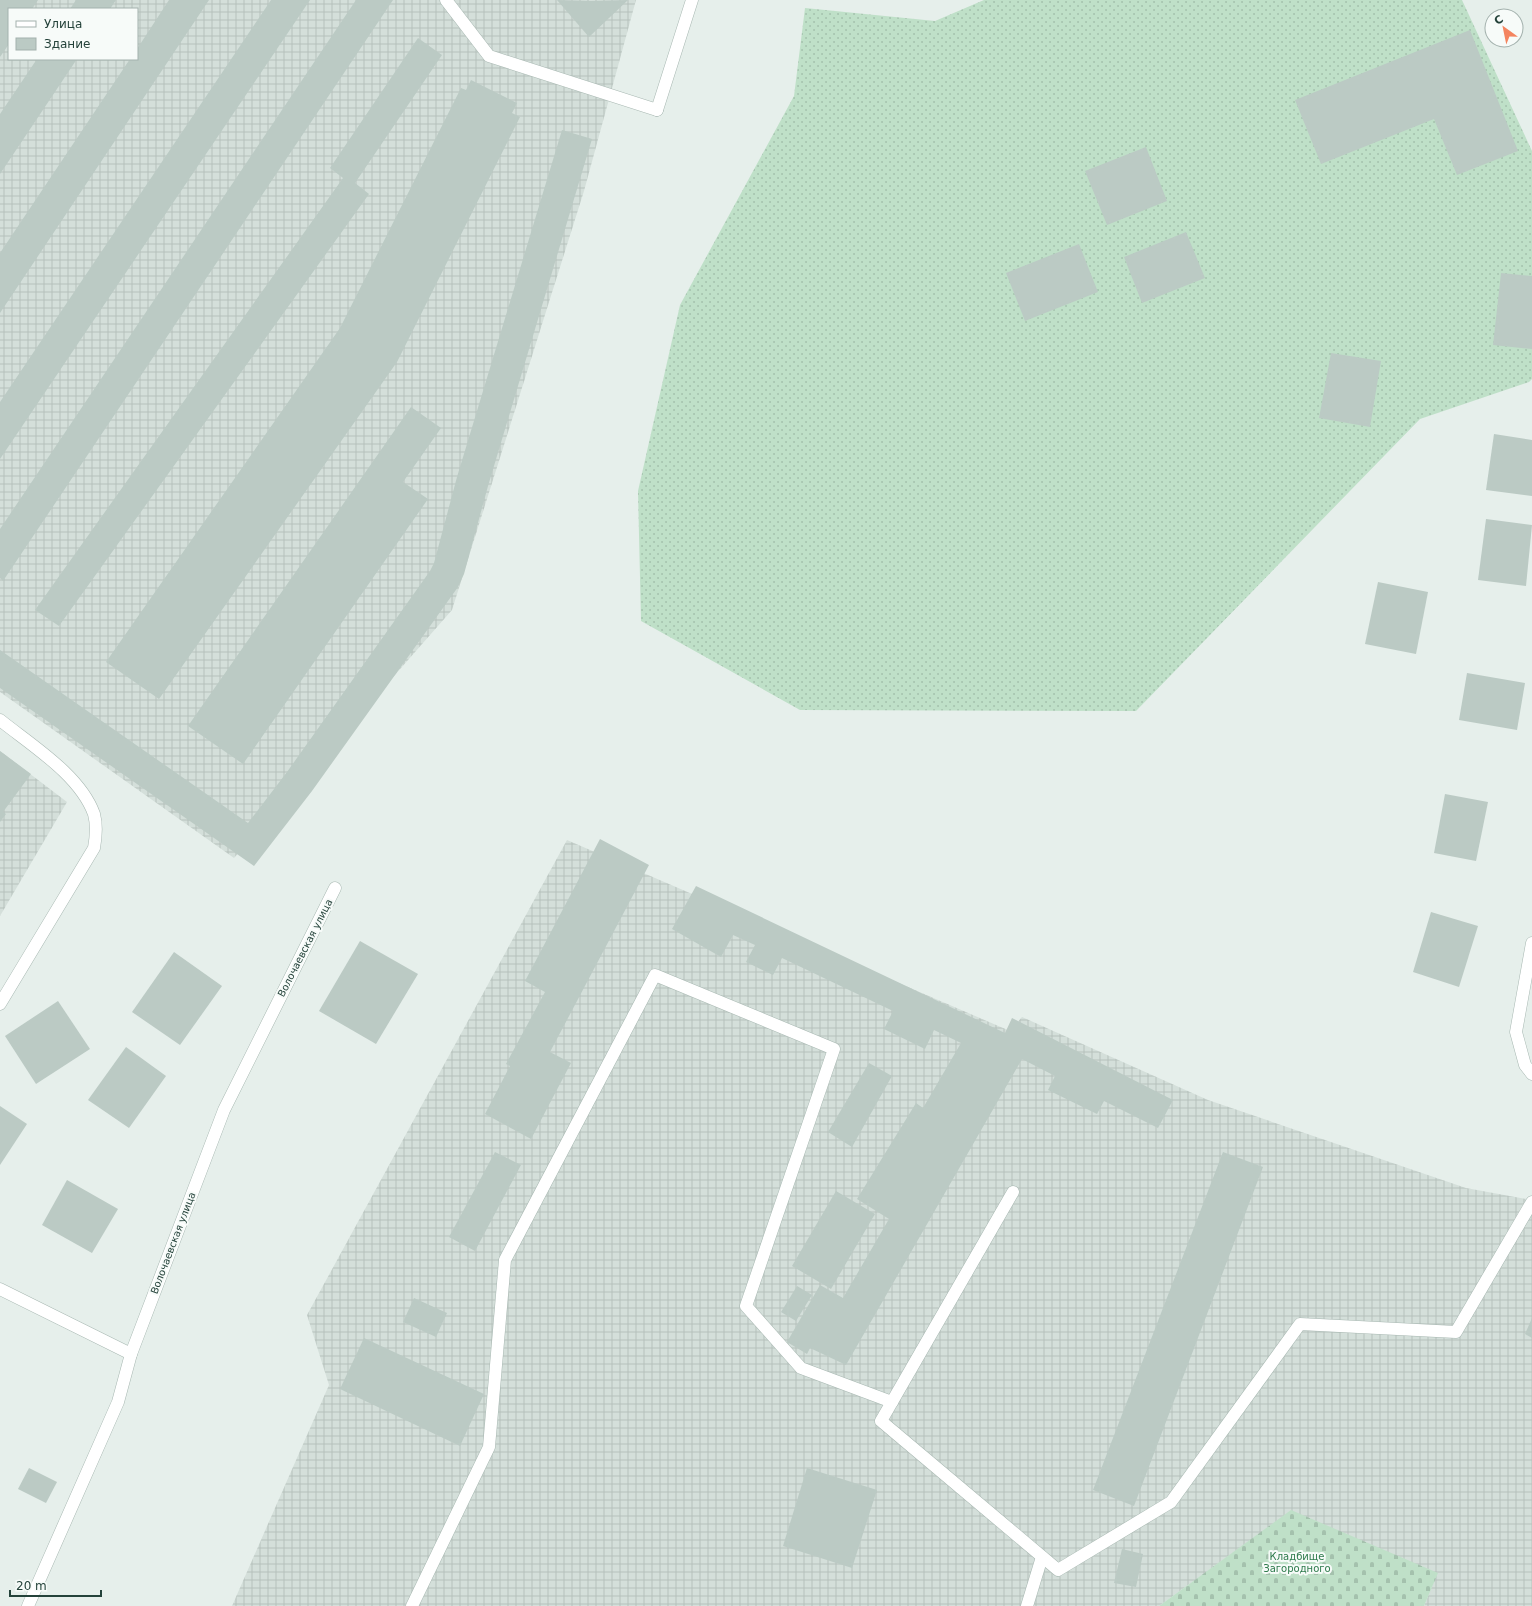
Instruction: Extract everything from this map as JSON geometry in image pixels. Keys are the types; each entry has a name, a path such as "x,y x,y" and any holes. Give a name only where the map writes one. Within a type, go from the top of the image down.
{"street":[{"path":"446,0 489,56 656,110 692,0"},
{"path":"0,720 58,766 85,796 94,816 96,834 94,848 0,1004"},
{"name":"Волочаевская улица","path":"28,1606 118,1402 131,1354 224,1110 334,888"},
{"path":"1532,943 1516,1032 1525,1065 1532,1074"},
{"path":"412,1606 489,1448 505,1260 656,975 834,1049 746,1306 801,1368 892,1402"},
{"path":"1013,1192 881,1421 1058,1570 1171,1502 1300,1324 1456,1332 1532,1202"},
{"path":"0,1290 131,1354"},
{"path":"1027,1606 1042,1557"}],"shaded area":[{"path":"0,0 636,0 584,191 452,610 234,858 0,692"},
{"path":"0,751 67,802 0,916"},
{"path":"567,840 1010,1031 1022,1017 1208,1100 1466,1188 1532,1200 1532,1606 1424,1606 1437,1574 1291,1511 1159,1606 232,1606 329,1385 307,1315"}],"green space":[{"path":"984,0 1462,0 1532,151 1532,379 1529,382 1420,419 1136,711 800,710 641,621 638,491 680,305 794,96 805,8 935,21"},
{"name":"Кладбище Загородного","path":"1291,1510 1438,1573 1424,1606 1159,1606"}],"building":[{"path":"0,0 38,0 33,8 8,8 8,45 0,57"},
{"path":"76,0 116,0 111,8 71,8"},
{"path":"169,0 209,0 0,313 0,253 129,60 138,60 138,47"},
{"path":"271,0 310,0 0,459 0,402"},
{"path":"356,0 393,0 3,581 0,578 0,529"},
{"path":"557,0 591,1 628,0 589,37"},
{"path":"1470,30 1518,151 1457,175 1434,119 1321,164 1295,100"},
{"path":"418,38 442,55 355,183 369,194 59,626 35,610 343,178 330,168"},
{"path":"36,60 76,60 0,174 0,114"},
{"path":"471,80 517,103 512,113 520,117 397,362 159,699 106,662 340,328 461,88 466,90"},
{"path":"562,130 592,139 488,486 464,574 458,587 312,791 254,866 0,688 0,650 248,823 287,772 430,571 434,563 457,477"},
{"path":"1146,147 1167,201 1107,225 1085,171"},
{"path":"1186,232 1205,278 1142,303 1124,257"},
{"path":"1079,244 1098,292 1025,321 1006,273"},
{"path":"1501,273 1532,276 1532,349 1493,345"},
{"path":"1331,353 1381,361 1370,427 1319,418"},
{"path":"411,407 441,428 403,482 428,499 243,764 188,726"},
{"path":"1494,434 1532,440 1532,496 1486,490"},
{"path":"1486,519 1532,525 1526,586 1478,580"},
{"path":"1378,582 1428,592 1416,654 1365,644"},
{"path":"1467,673 1525,683 1517,730 1459,720"},
{"path":"0,751 31,774 3,812 6,814 0,822"},
{"path":"1445,794 1488,802 1476,861 1434,853"},
{"path":"600,839 649,865 550,1052 571,1063 531,1139 485,1114 510,1066 506,1064 545,992 525,981"},
{"path":"696,886 1005,1033 1012,1018 1173,1100 1158,1128 1104,1101 1097,1114 1048,1090 1055,1076 1022,1059 846,1365 810,1348 807,1354 787,1342 820,1285 843,1298 889,1219 857,1199 916,1103 923,1108 961,1043 934,1030 925,1049 884,1029 893,1011 782,958 773,975 746,962 755,945 733,935 721,957 672,929"},
{"path":"1431,912 1478,926 1459,987 1413,972"},
{"path":"360,941 418,974 376,1044 319,1011"},
{"path":"174,952 222,986 180,1045 132,1012"},
{"path":"58,1001 90,1049 36,1084 5,1036"},
{"path":"126,1047 166,1076 129,1128 88,1100"},
{"path":"869,1063 892,1076 852,1147 828,1132"},
{"path":"0,1106 27,1124 0,1165"},
{"path":"495,1152 521,1165 475,1251 449,1237"},
{"path":"1223,1152 1263,1167 1134,1506 1093,1490"},
{"path":"67,1180 118,1209 92,1253 42,1225"},
{"path":"836,1191 875,1214 831,1289 792,1266"},
{"path":"797,1286 812,1295 796,1321 781,1312"},
{"path":"414,1298 447,1313 436,1337 403,1322"},
{"path":"1532,1318 1532,1338 1525,1334"},
{"path":"364,1338 484,1394 460,1446 340,1389"},
{"path":"29,1468 57,1482 46,1503 18,1489"},
{"path":"807,1468 877,1490 852,1568 783,1546"},
{"path":"1122,1549 1143,1554 1136,1587 1114,1583"}]}
